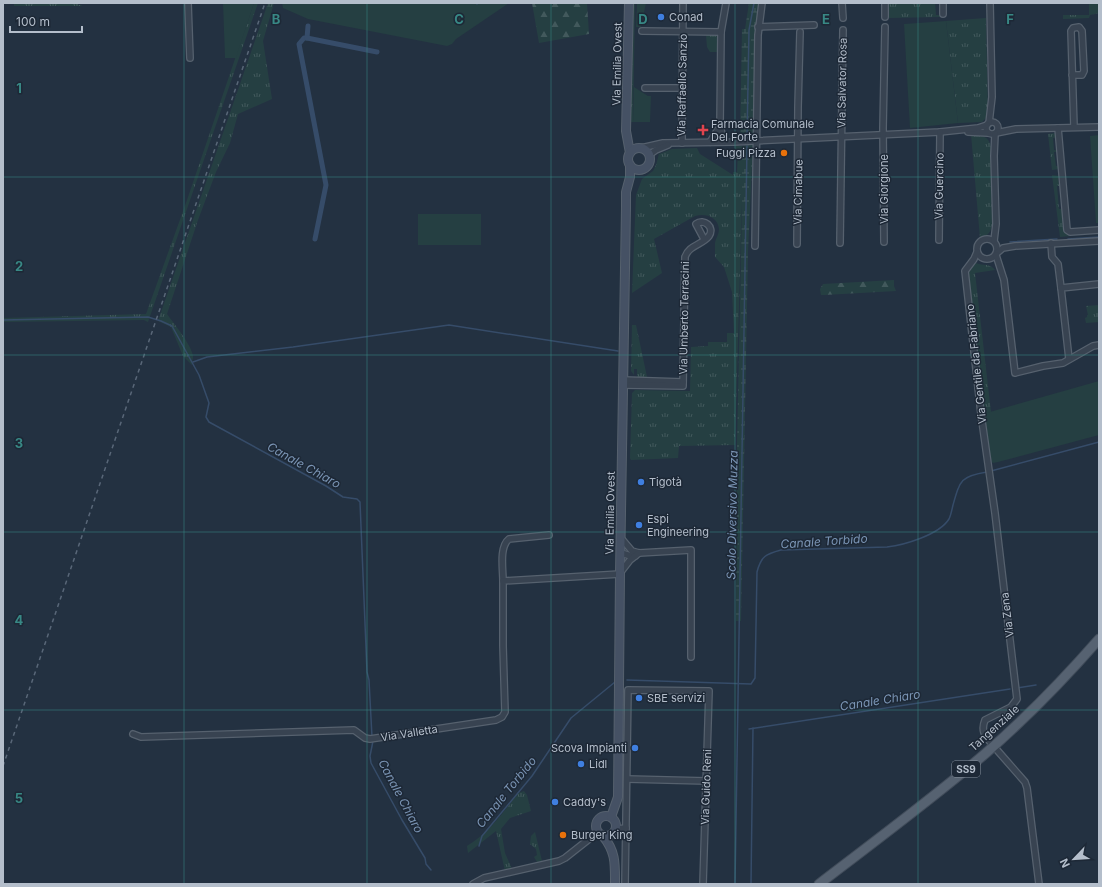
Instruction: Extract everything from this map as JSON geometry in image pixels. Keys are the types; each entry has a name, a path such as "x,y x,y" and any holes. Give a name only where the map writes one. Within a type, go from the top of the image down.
{"main road":[{"name":"Via Emilia Ovest","path":"629,3 627,138 630,152"},
{"name":"Via Emilia Ovest","path":"627,126 633,142 640,148"},
{"path":"640,148 649,155 649,165 643,170 635,170 630,165 628,158 630,152 640,148"},
{"name":"Via Emilia Ovest","path":"611,817 618,796 626,192 630,177 630,165"},
{"name":"Via Emilia Ovest","path":"626,207 633,182 643,170"},
{"name":"Tangenziale","path":"819,884 920,806 985,753 1062,680 1099,639"},
{"path":"615,862 617,858 615,832 616,822 611,817 604,816 598,819 596,826 600,834 610,844 615,862 615,884"},
{"path":"600,834 610,836 615,832"}],"street":[{"path":"188,3 190,58"},
{"name":"Via Raffaello Sanzio","path":"682,143 683,3"},
{"path":"724,142 720,126 721,32 726,3"},
{"path":"755,246 758,27 762,3"},
{"path":"842,3 843,18"},
{"path":"885,3 886,17"},
{"path":"943,3 943,14"},
{"path":"990,3 992,97 998,130 992,133"},
{"path":"758,27 814,25"},
{"path":"1072,75 1082,75 1084,71 1082,31 1079,27 1074,27 1071,30 1072,75 1074,127"},
{"name":"Via Giorgione","path":"884,242 883,135 886,28"},
{"name":"Via Salvator Rosa","path":"840,243 843,30"},
{"path":"642,31 721,32"},
{"name":"Via Cimabue","path":"798,244 800,32"},
{"path":"645,88 683,88"},
{"path":"992,97 986,129 992,133"},
{"path":"649,155 661,147 682,143 940,132 978,128 992,122 1016,129"},
{"path":"710,142 720,126"},
{"path":"952,131 992,133 1016,129 1099,127"},
{"path":"1058,128 1067,230 1070,232 1099,230"},
{"path":"717,132 717,142"},
{"name":"Via Guercino","path":"939,240 940,132"},
{"path":"992,133 994,156 996,254 1003,274 1015,373 1063,363 1093,346 1099,345"},
{"path":"640,148 658,143 674,144"},
{"path":"995,221 992,231 985,239 979,242 977,252 979,256 996,264 1003,274"},
{"name":"Via Umberto Terracini","path":"623,383 683,384 685,257 689,250 704,239"},
{"path":"985,239 1015,246"},
{"path":"971,264 996,254 1003,248 1051,243 1099,241"},
{"path":"1051,243 1052,257 1058,264 1069,359"},
{"name":"Via Gentile da Fabriano","path":"977,252 965,272 988,466"},
{"path":"1061,288 1099,284"},
{"name":"Via Zena","path":"988,466 1017,699 1011,707 985,720 982,729 991,743"},
{"name":"Via Valletta","path":"133,734 141,738 354,730 365,738 372,739 496,720 504,715 506,706 503,646 503,549 507,540 510,539 549,535"},
{"path":"621,537 635,553"},
{"path":"621,553 691,550 691,656"},
{"path":"503,581 620,573 635,553"},
{"name":"Via Guido Reni","path":"627,779 628,690 709,691 703,884"},
{"path":"997,750 1025,782 1027,788 1039,884"},
{"path":"625,884 627,779 707,781"},
{"path":"615,832 626,828"},
{"path":"473,884 484,878 559,861 600,834"}],"green space":[{"path":"14,3 78,3 78,5 82,6 14,6"},
{"path":"223,3 254,3 236,58 225,58"},
{"path":"254,3 258,3 148,322 144,320 3,322 3,318 146,314 186,203"},
{"path":"268,3 274,3 263,41 272,99 238,114 230,143 216,172 198,220 167,314 182,334 192,351 192,365 183,356 171,327 158,321"},
{"path":"282,3 509,3 456,39 452,44 447,46 308,19 283,8"},
{"path":"532,3 587,3 589,34 539,43"},
{"path":"632,3 635,3 633,122 630,122"},
{"path":"637,3 646,3 641,27 636,27"},
{"path":"749,3 761,3 755,28 755,30 757,30 755,135 753,138 741,138 742,29 745,29"},
{"path":"887,3 935,3 936,15 940,15 940,17 888,18"},
{"path":"1089,3 1099,3 1099,13 1090,15 1089,18 1063,19 1063,15 1089,15"},
{"path":"986,18 987,117 982,122 958,123 946,21"},
{"path":"946,21 958,123 910,128 904,24"},
{"path":"706,35 718,35 718,52 710,52 707,47"},
{"path":"634,87 648,96 651,96 650,122 633,122"},
{"path":"1056,133 1057,137 1053,138 1054,150 1058,150 1058,152 1054,152 1056,166 1059,166 1059,169 1052,170 1048,134"},
{"path":"971,134 986,138 991,147 992,224 989,233 980,238"},
{"path":"1099,135 1099,223 1096,223 1090,136"},
{"path":"753,145 748,252 741,621 736,621 737,445 742,146"},
{"path":"735,146 742,146 743,166 735,445 679,446 678,458 631,460 632,393 635,390 690,391 691,347 708,346 708,342 727,342 727,333 734,333 732,292 724,267 715,257 715,242 719,229 716,221 711,217 703,215 695,216 654,239 662,273 632,293 636,195 642,179 653,171 659,154 672,149 697,148 700,154 733,175 733,172 737,172 738,151 734,151"},
{"path":"1052,175 1060,176 1058,176 1059,186 1057,186 1059,209 1063,209 1064,230 1066,233 1070,234 1070,236 1060,237"},
{"path":"418,214 481,214 481,245 418,245"},
{"path":"976,263 989,266 995,270 975,273 991,412 983,414 968,274"},
{"path":"894,280 896,291 821,295 820,289 823,284"},
{"path":"1099,305 1099,322 1086,323 1085,318 1088,315 1086,306"},
{"path":"632,325 636,325 647,377 637,377 637,369 634,369 634,375 631,371"},
{"path":"1099,381 1099,435 998,462 993,463 988,459 983,414"},
{"path":"524,791 527,795 531,811 510,818 501,829 505,853 512,869 505,871 496,831 468,853 467,846 489,829 518,793"},
{"path":"535,832 542,861 537,862 534,857 537,855 536,849 530,844 531,836"}],"waterway":[{"name":"Scolo Diversivo Muzza","path":"747,138 749,30 754,3"},
{"path":"308,26 307,38 304,38 299,44 326,185 315,239"},
{"path":"307,38 377,52"},
{"name":"Scolo Diversivo Muzza","path":"735,884 747,146"},
{"path":"1068,239 1099,237"},
{"path":"1010,242 1057,239"},
{"name":"Canale Chiaro","path":"3,320 148,317 172,326 199,375 209,403 206,417 209,422 326,486 343,497 357,499 360,502 367,672 369,680 372,737"},
{"path":"193,362 207,357 293,347 449,325 618,351"},
{"name":"Canale Torbido","path":"991,471 1099,442"},
{"name":"Canale Torbido","path":"627,680 751,684 755,678 757,572 760,562 765,556 781,550 887,547 921,538 937,530 949,519 958,490 963,481 972,475 987,472"},
{"name":"Canale Torbido","path":"479,846 482,836 532,776 571,718 615,682"},
{"name":"Canale Chiaro","path":"1017,688 1036,685"},
{"name":"Canale Chiaro","path":"749,729 1010,689"},
{"name":"Canale Chiaro","path":"751,884 753,728"},
{"name":"Canale Chiaro","path":"373,741 370,756 371,763 402,820 425,858 426,864 431,870"}],"railway":[{"path":"3,766 265,3"}],"place":[{"name":"Conad","path":"661,17"},
{"name":"Farmacia Comunale Del Forte","path":"703,130"},
{"name":"Fuggi Pizza","path":"784,153"},
{"name":"Tigotà","path":"641,482"},
{"name":"Espi Engineering","path":"639,525"},
{"name":"SBE servizi","path":"639,698"},
{"name":"Scova Impianti","path":"635,748"},
{"name":"Lidl","path":"581,764"},
{"name":"Caddy's","path":"555,802"},
{"name":"Burger King","path":"563,835"}]}
